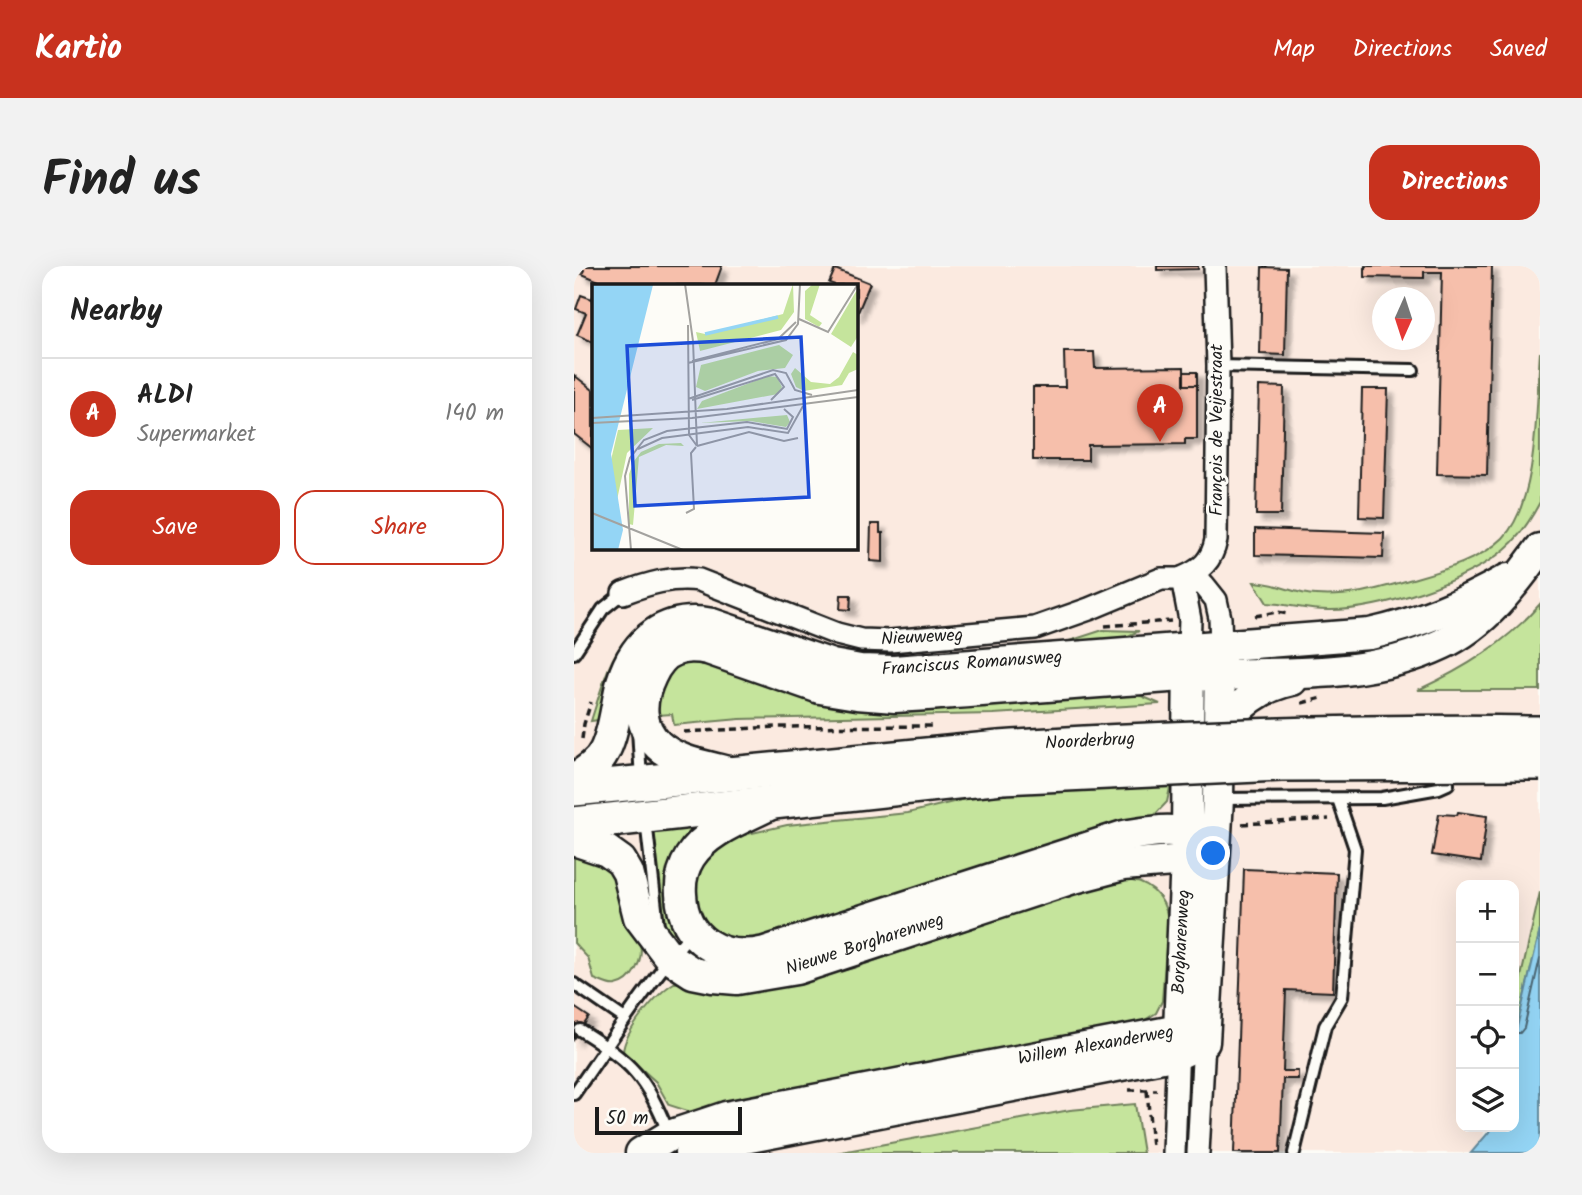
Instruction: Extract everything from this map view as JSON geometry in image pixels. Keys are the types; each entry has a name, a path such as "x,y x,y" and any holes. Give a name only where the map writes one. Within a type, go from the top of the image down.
{"main road":[{"name":"Noorderbrug","path":"643,799 774,802 1000,762 1282,734 1427,731 1540,733"},
{"name":"Noorderbrug","path":"643,799 732,773 1000,762 1540,763"},
{"path":"574,789 643,799"},
{"path":"574,824 643,799"}],"street":[{"name":"François de Veijestraat","path":"1182,578 1204,566 1212,554 1216,540 1216,266"},
{"name":"Franciscus Romanusweg","path":"646,724 644,691 658,664 670,653 686,648 715,651 820,688 857,695 884,696 1189,661 1220,645 1349,638 1399,628 1452,609 1534,558"},
{"name":"Franciscus Romanusweg","path":"574,779 588,770 605,751 623,680 635,656 654,633 671,624 712,624 832,665 860,670 1189,661 1220,674 1339,671 1380,665 1443,643 1471,627 1486,614 1534,558"},
{"name":"Nieuweweg","path":"623,593 646,584 685,578 699,580 836,634 861,640 890,642 1035,628 1089,609 1154,581 1182,578"},
{"path":"1189,661 1190,620 1182,578 1204,585 1216,600 1220,618 1220,674"},
{"name":"Borgharenweg","path":"1189,661 1187,1042 1198,1153"},
{"path":"1220,731 1236,710 1265,688 1319,671"},
{"name":"Borgharenweg","path":"1174,1153 1215,844 1219,799 1220,674"},
{"path":"646,724 665,751 679,758 732,773"},
{"path":"693,931 684,913 681,896 683,871 690,857 709,837 774,802"},
{"name":"Nieuwe Borgharenweg","path":"693,931 704,942 721,952 756,954 1124,836 1156,831 1186,845"},
{"name":"Nieuwe Borgharenweg","path":"574,840 607,851 621,861 628,873 639,917 670,958 686,969 713,977 737,979 796,969 1070,879 1186,845"},
{"path":"1186,845 1215,844"},
{"name":"Willem Alexanderweg","path":"641,1153 677,1144 726,1117 1187,1042"}],"lane":[{"path":"1218,366 1413,370"},
{"path":"574,653 603,609 623,593"},
{"path":"646,724 637,737 643,799 655,911 660,935 670,958"},
{"path":"1219,799 1382,798 1439,788 1448,783"},
{"path":"1294,1153 1325,1026 1342,997 1354,849 1338,799"},
{"path":"574,1094 625,1019 693,931"},
{"path":"574,984 625,1019"},
{"path":"580,1030 607,1047 636,1071 646,1084 677,1144"}],"path":[{"path":"1264,615 1277,612 1301,616"},
{"path":"646,724 775,727 935,726"},
{"path":"1147,1090 1153,1153"}],"shaded area":[{"path":"574,266 1540,266 1540,892 1519,986 1519,880 1456,880 1456,1132 1484,1132 1478,1153 574,1153"}],"green space":[{"path":"1540,352 1540,502 1525,527 1510,544 1489,561 1469,572 1422,592 1373,605 1323,610 1267,603 1254,582 1308,594 1329,596 1354,593 1450,567 1474,558 1503,538 1515,521 1529,476 1536,423"},
{"path":"1540,604 1540,690 1418,690 1452,673 1499,643"},
{"path":"694,613 813,649 876,661 948,658 1044,647 1103,630 1139,631 1110,644 924,665 877,667 833,661 704,618 680,616 653,625 631,645 614,680 605,719 591,721 612,660 621,644 649,622"},
{"path":"681,657 1139,695 1160,704 993,714 740,719 674,725 672,714 658,715 657,696 664,676"},
{"path":"1171,783 1167,802 1151,819 755,946 708,931 691,901 702,856 717,845 739,836 787,825 908,813 982,795"},
{"path":"699,825 676,928 671,936 663,936 652,831"},
{"path":"574,852 610,867 640,944 639,963 632,975 622,983 611,985 594,979 588,958 574,943"},
{"path":"1122,880 1147,886 1159,896 1168,920 1162,1001 1156,1013 1137,1025 697,1114 669,1105 656,1082 623,1052 629,1034 642,1014 674,983 824,975 853,968 1103,884"},
{"path":"1540,892 1540,930 1519,1019 1519,986"},
{"path":"1135,1104 1143,1153 836,1153 1070,1110"}],"water":[{"path":"1540,930 1540,1153 1471,1153 1489,1132 1519,1132 1519,1019"}],"building":[{"path":"575,266 722,266 715,284 598,284 599,281 582,274 584,270"},
{"path":"1157,266 1198,266 1198,269 1157,270"},
{"path":"1365,266 1492,266 1487,475 1437,474 1442,272 1424,272 1424,278 1365,277"},
{"path":"1262,267 1287,268 1285,355 1260,354"},
{"path":"835,269 870,283 858,312 858,284 829,283"},
{"path":"581,295 592,299 592,342 577,335 586,313 576,309"},
{"path":"1064,352 1094,352 1095,368 1184,367 1184,385 1197,385 1197,439 1185,439 1185,444 1088,445 1088,460 1033,460 1033,387 1065,387"},
{"path":"1184,372 1197,372 1197,385 1184,385"},
{"path":"574,375 592,389 592,448 574,434"},
{"path":"1259,386 1284,387 1281,515 1256,515"},
{"path":"1362,389 1388,389 1384,518 1359,517"},
{"path":"871,524 880,524 880,533 883,533 883,562 870,561"},
{"path":"1255,529 1384,533 1383,558 1255,555"},
{"path":"841,595 851,595 850,610 840,609"},
{"path":"1458,812 1487,816 1481,862 1432,855 1439,814 1457,815"},
{"path":"1244,869 1337,873 1333,992 1286,990 1283,1071 1298,1071 1298,1079 1283,1079 1280,1153 1234,1153"},
{"path":"574,1007 589,1017 574,1039"}],"place":[{"name":"ALDI","path":"1160,442"}]}
